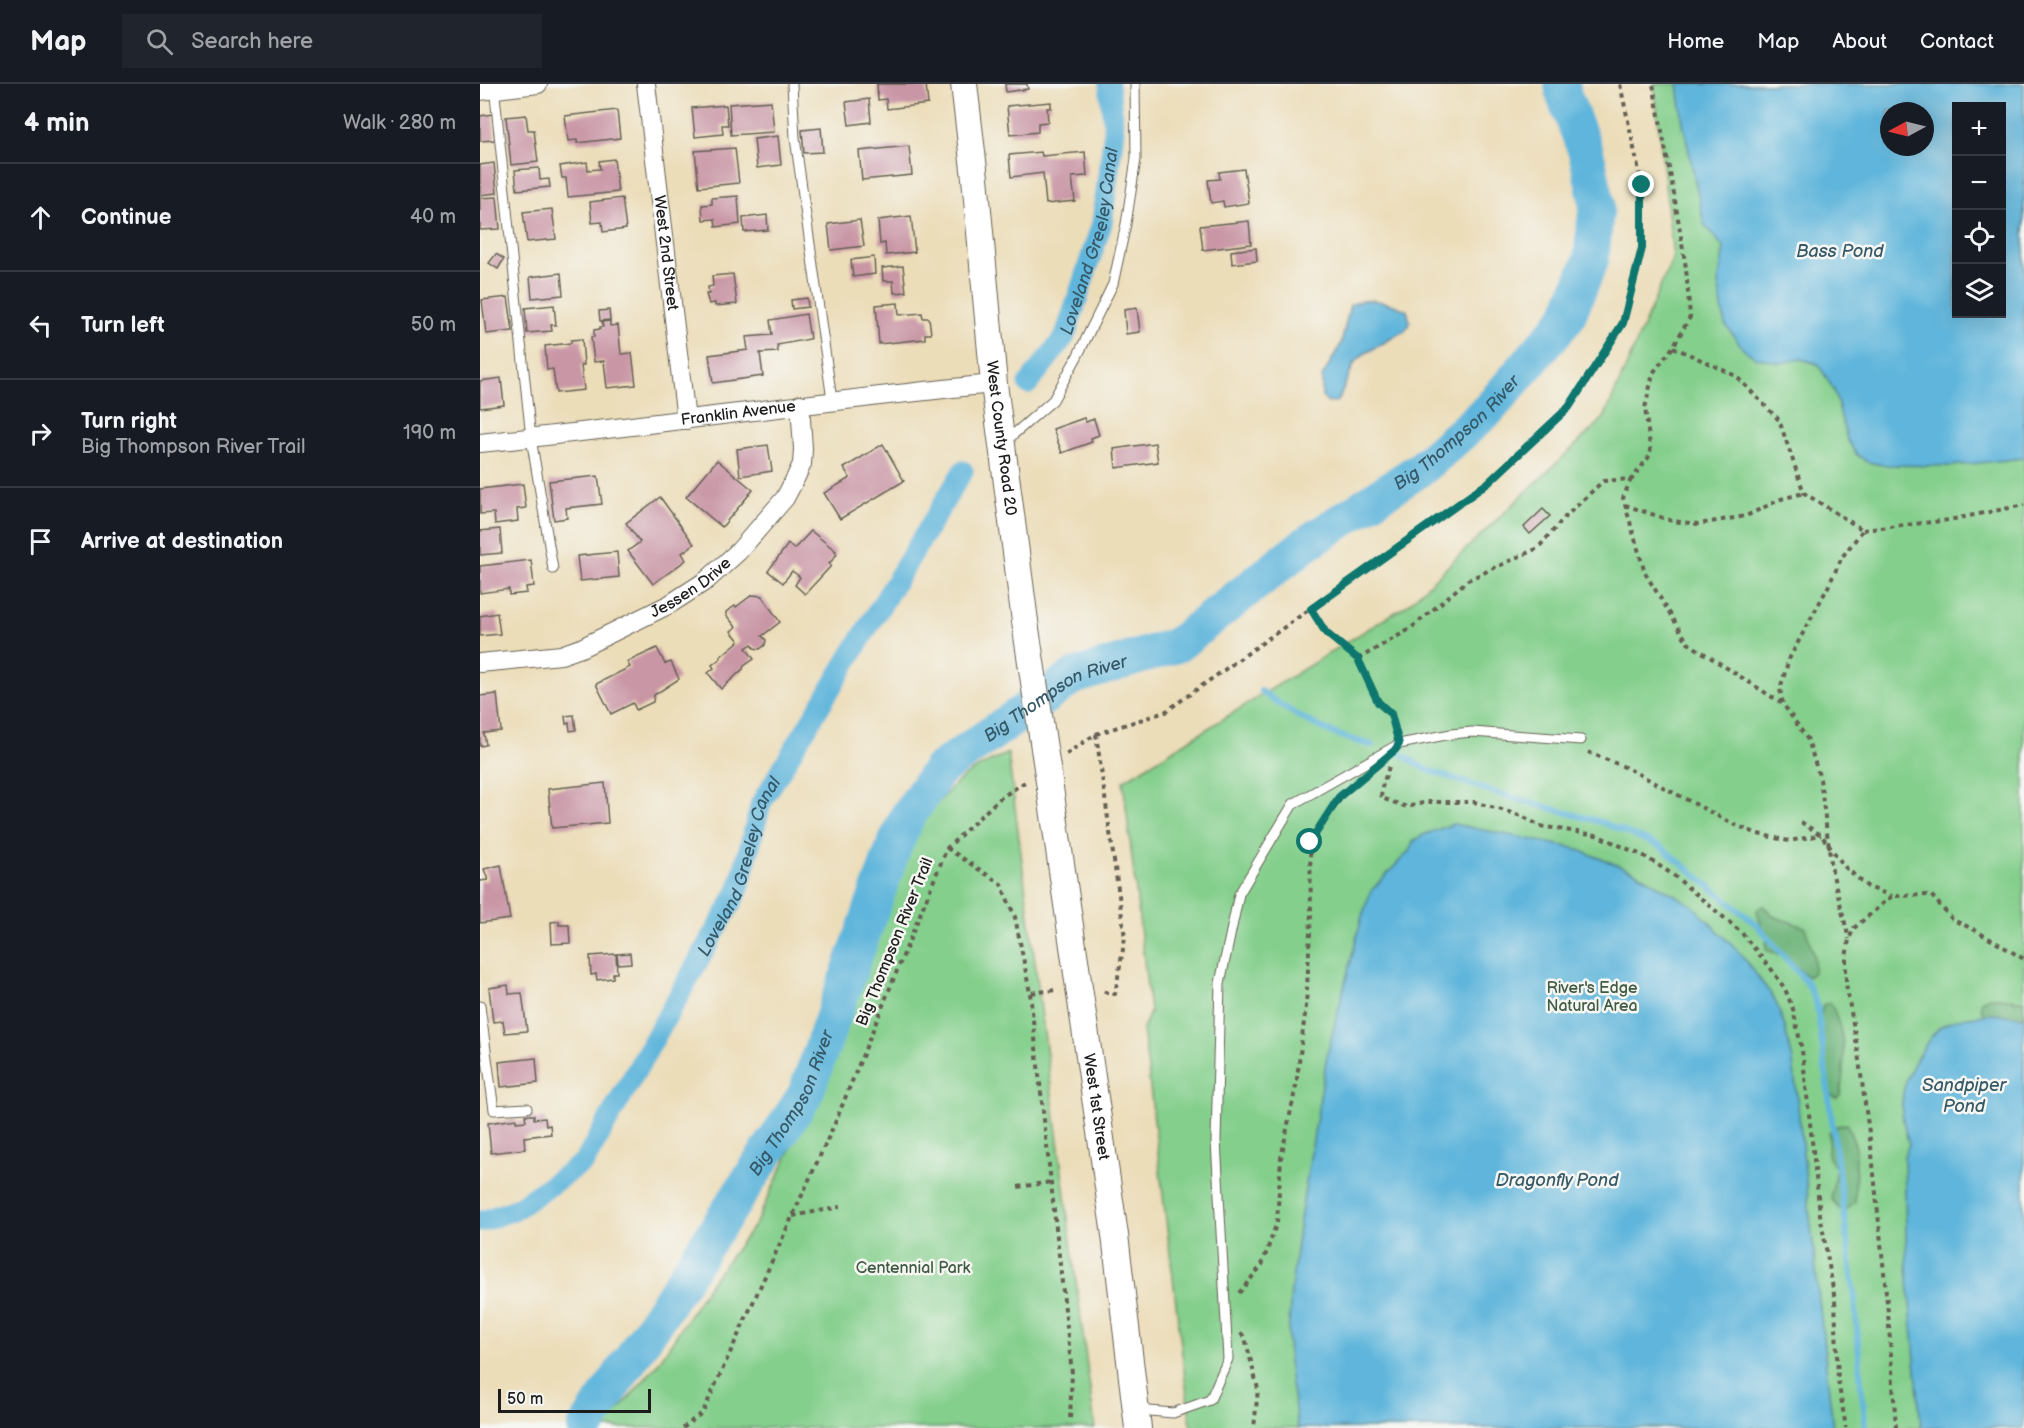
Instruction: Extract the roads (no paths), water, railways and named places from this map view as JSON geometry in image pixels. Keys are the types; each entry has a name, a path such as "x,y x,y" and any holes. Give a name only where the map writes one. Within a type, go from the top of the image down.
{"main road":[{"name":"West County Road 20","path":"964,84 994,384 1026,629 1039,784"},
{"name":"West 1st Street","path":"1039,784 1115,1235 1137,1419"}],"street":[{"path":"489,88 538,84"},
{"name":"West 2nd Street","path":"646,84 686,420"},
{"name":"Franklin Avenue","path":"480,443 686,420 832,400 994,384"},
{"name":"Jessen Drive","path":"480,663 561,655 581,648 670,604 707,580 739,551 785,498 802,464 800,404"}],"lane":[{"path":"792,84 795,138 832,400"},
{"path":"1002,444 1053,400 1113,284 1126,224 1136,159 1135,84"},
{"path":"489,88 531,438 553,569"},
{"path":"1137,1419 1173,1413 1210,1400 1228,1359 1216,1141 1220,983 1239,894 1293,804 1399,744 1473,732 1581,740"},
{"path":"480,1006 495,1110 527,1108"}],"water":[{"name":"Bass Pond","path":"1678,84 2024,84 2024,458 1951,466 1883,465 1867,462 1856,454 1847,439 1834,390 1818,364 1801,359 1780,363 1755,357 1744,350 1725,324 1718,283 1724,248 1704,224 1683,123"},
{"path":"1372,300 1407,310 1410,322 1406,330 1364,354 1355,362 1338,401 1328,403 1322,397 1322,377 1341,344 1350,305"},
{"name":"Dragonfly Pond","path":"1453,824 1574,848 1635,872 1692,905 1740,953 1774,998 1784,1024 1793,1060 1833,1428 1298,1428 1290,1377 1288,1338 1291,1290 1327,1055 1362,916 1371,891 1409,851 1413,842 1423,835"},
{"name":"Sandpiper Pond","path":"1992,1014 2024,1017 2024,1428 1921,1428 1907,1269 1904,1157 1909,1144 1903,1117 1903,1094 1916,1059 1939,1028 1959,1019"}],"waterway":[{"name":"Loveland Greeley Canal","path":"1028,384 1065,336 1102,223 1114,131 1109,84"},
{"name":"Big Thompson River","path":"585,1428 805,1095 893,849 907,817 939,770 1073,677 1177,645 1307,543 1422,468 1489,409 1567,318 1591,260 1597,202 1586,152 1564,96 1562,84"},
{"name":"Loveland Greeley Canal","path":"480,1222 516,1209 585,1161 738,891 761,803 963,471"},
{"path":"1261,691 1286,709 1328,731 1372,745"},
{"path":"1395,750 1425,769 1499,794 1601,822 1660,846 1757,925 1808,984 1817,1005 1855,1300 1866,1428"}],"park label":[{"name":"River's Edge Natural Area","path":"1592,997"},
{"name":"Centennial Park","path":"913,1268"}]}
